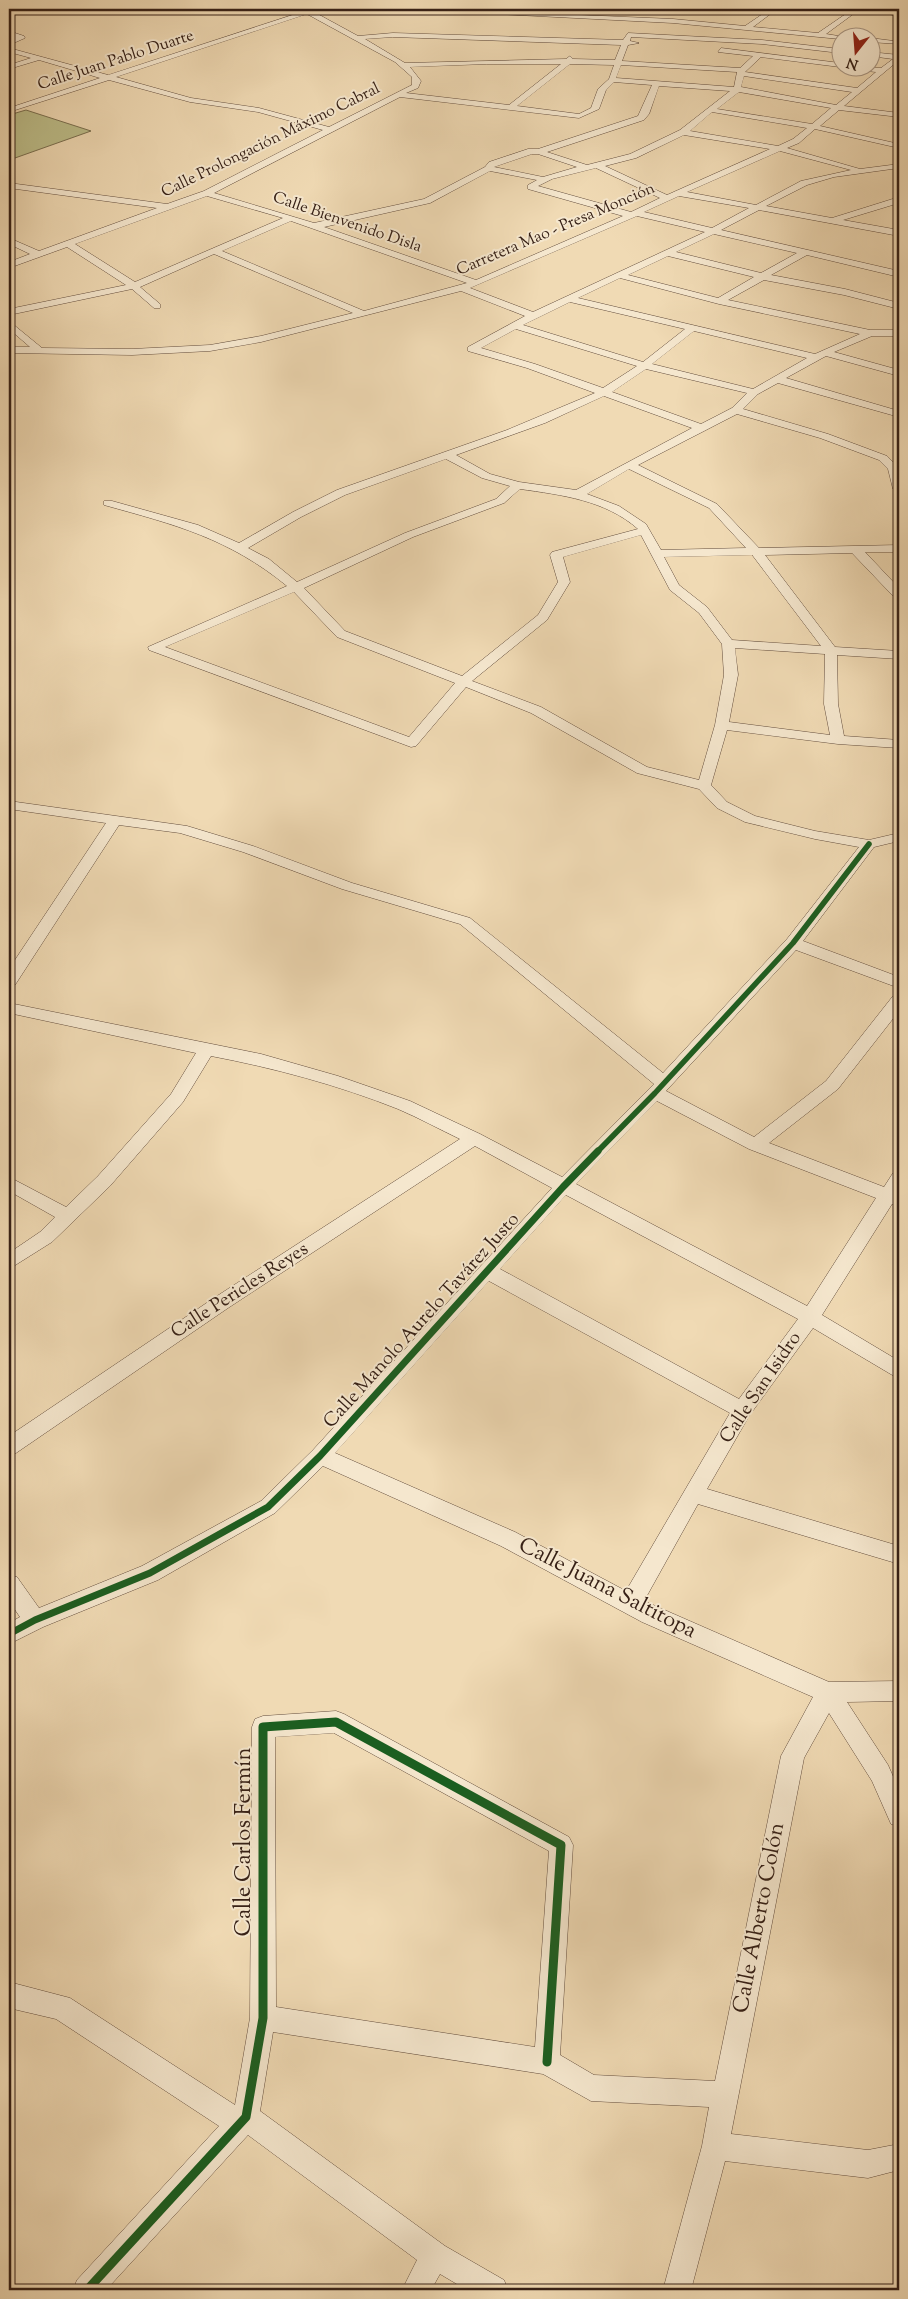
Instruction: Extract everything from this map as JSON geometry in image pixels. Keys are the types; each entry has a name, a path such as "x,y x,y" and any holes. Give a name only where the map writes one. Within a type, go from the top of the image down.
{"street":[{"name":"Calle Juan Pablo Duarte","path":"9,110 308,10 317,9"},
{"path":"439,9 674,21 830,36"},
{"path":"580,9 583,16"},
{"path":"747,28 774,9"},
{"path":"820,35 857,9"},
{"path":"870,9 899,14"},
{"name":"Calle Prolongación Máximo Cabral","path":"9,265 207,193 401,95 415,86 417,81 415,76 402,65 308,10"},
{"path":"674,21 685,13"},
{"path":"9,33 21,38 9,43"},
{"path":"353,38 393,35 457,36 495,49 568,62 619,61 741,71 797,82 856,90"},
{"path":"401,95 579,116 597,109 602,89 612,80 628,35 762,42 830,50"},
{"path":"452,46 457,36"},
{"path":"880,41 896,43 899,40"},
{"path":"512,107 568,62 576,42"},
{"path":"402,65 458,58 495,49 576,42 694,46 830,64"},
{"path":"9,50 190,100 259,110 330,130"},
{"path":"758,55 741,71 737,89 683,132 644,152 549,177 531,187 634,214 899,274"},
{"path":"880,55 899,57"},
{"name":"Carretera Mao - Presa Monción","path":"880,71 899,57"},
{"path":"9,68 39,58"},
{"path":"809,69 815,62"},
{"path":"880,71 892,74"},
{"path":"797,82 803,75"},
{"name":"Carretera Mao - Presa Monción","path":"9,350 132,352 210,348 261,339 476,284 678,193 783,149 815,127 871,78"},
{"path":"612,80 737,89 837,107 899,115"},
{"path":"539,152 640,118 656,84"},
{"path":"712,110 815,127 899,146"},
{"path":"683,132 783,149 864,171"},
{"path":"314,226 427,201 488,169 492,164 531,151 584,167"},
{"path":"597,165 667,198"},
{"path":"702,428 532,366 472,349 533,315 711,232 804,183 834,174 899,166"},
{"path":"488,169 498,169 546,180"},
{"path":"9,185 170,208"},
{"name":"Calle Bienvenido Disla","path":"207,193 291,218 476,284"},
{"path":"678,193 898,232"},
{"path":"833,221 899,200"},
{"path":"9,312 134,286 291,218"},
{"path":"9,242 40,255"},
{"path":"68,244 134,286 156,306"},
{"path":"214,251 361,313"},
{"path":"665,252 760,276 845,292 899,306"},
{"path":"719,301 760,276 804,253"},
{"path":"620,275 719,301 870,332 898,332"},
{"path":"461,288 533,315"},
{"path":"568,299 899,373"},
{"path":"9,324 40,351"},
{"path":"514,326 646,366 754,392"},
{"path":"240,548 289,517 346,491 565,411 602,393 646,366 692,328"},
{"path":"578,494 629,465 736,410 754,392 820,355 870,332"},
{"path":"777,379 899,414"},
{"path":"736,410 824,436 883,458 896,467 899,489"},
{"path":"446,454 486,476 518,486 578,494 615,508 642,526 674,587 703,610 728,644 731,675 722,725 704,786"},
{"path":"629,465 713,506 757,553 831,651 831,704 838,740"},
{"path":"518,486 500,501 409,535 296,587 154,647 294,698 411,744 464,681 543,617 564,582 556,555 644,531"},
{"path":"108,503 194,526 240,548 265,562 296,587 342,634 536,710 642,770 704,786 722,805 750,819 815,835 869,844 899,837"},
{"path":"658,554 899,548"},
{"path":"855,549 899,595"},
{"path":"728,644 899,655"},
{"path":"722,725 838,740 899,744"},
{"path":"9,805 182,829 248,850 347,886 465,921 659,1088 755,1145 894,1198"},
{"path":"9,980 116,819"},
{"name":"Calle Manolo Aurelo Tavárez Justo","path":"9,1634 35,1620 150,1573 268,1507 320,1456 563,1187 659,1088 793,942 869,844"},
{"path":"793,942 899,983"},
{"path":"755,1145 832,1085 899,1000"},
{"path":"9,1008 261,1060 332,1080 404,1105 474,1138 810,1317 899,1371"},
{"path":"9,1262 31,1248 69,1217 133,1150 171,1105 206,1050"},
{"name":"Calle Pericles Reyes","path":"9,1447 221,1303 474,1138"},
{"name":"Calle San Isidro","path":"630,1604 742,1410 894,1198 899,1178"},
{"path":"9,1183 69,1217"},
{"path":"487,1271 742,1410"},
{"name":"Calle Juana Saltitopa","path":"320,1456 508,1539 630,1604 828,1692 899,1691"},
{"path":"693,1494 899,1555"},
{"path":"9,1584 35,1620"},
{"path":"828,1692 880,1773 899,1816"},
{"name":"Calle Alberto Colón","path":"677,2290 715,2146 793,1756 828,1692"},
{"name":"Calle Carlos Fermín","path":"243,2120 263,2018 263,1727 336,1722 561,1845 547,2062"},
{"path":"9,1994 61,2007 243,2120 436,2256 494,2290"},
{"path":"263,2018 547,2062 590,2088 724,2095"},
{"path":"87,2290 243,2120"},
{"path":"715,2146 868,2164 899,2157"},
{"path":"416,2290 436,2256"}],"green space":[{"path":"26,110 91,131 15,158 9,155 9,115"}],"cycle path":[{"path":"9,1634 35,1620 150,1573 268,1507 320,1456 563,1187 655,1093 793,943 869,844"},
{"path":"87,2290 246,2117 263,2018 263,1727 336,1722 561,1845 547,2062"}]}
